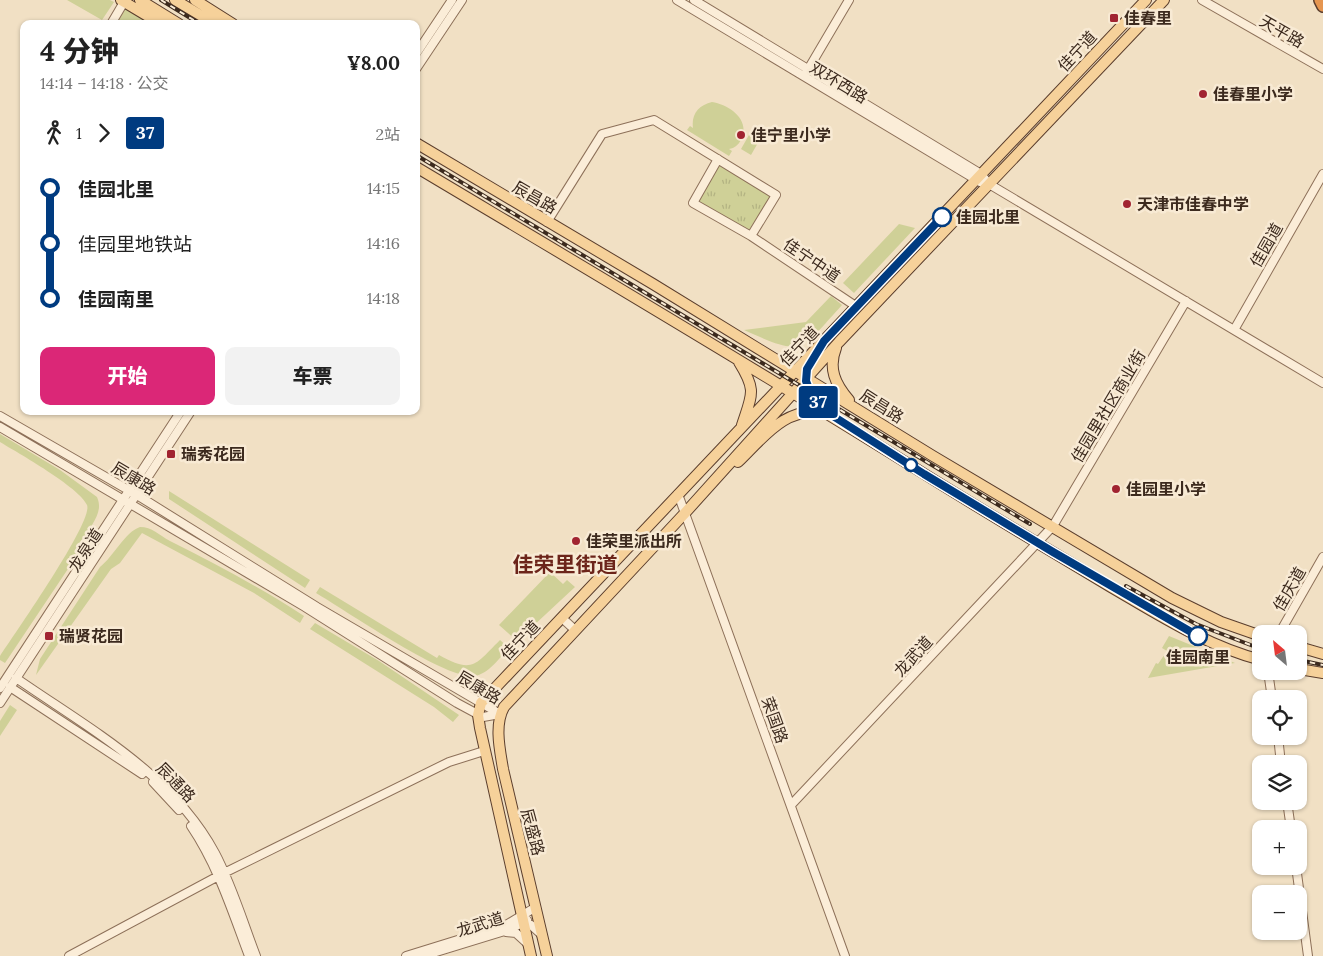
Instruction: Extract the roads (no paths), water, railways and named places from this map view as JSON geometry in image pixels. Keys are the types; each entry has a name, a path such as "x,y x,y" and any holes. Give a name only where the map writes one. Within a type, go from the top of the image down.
{"highway":[{"path":"1320,0 1323,6"}],"main road":[{"path":"140,0 172,20"},
{"path":"177,0 209,20"},
{"path":"195,0 227,20"},
{"name":"佳宁道","path":"478,715 481,704 1146,0"},
{"name":"佳宁道","path":"500,714 509,700 685,513 839,342 1164,0"},
{"path":"123,1 154,20"},
{"name":"辰昌路","path":"420,145 856,407 933,456 1172,598 1221,622 1252,633"},
{"path":"420,170 833,416 1038,544 1198,636 1232,651 1252,657"},
{"path":"824,341 809,365 806,378 811,394 833,416"},
{"path":"839,342 833,354 832,370 841,389 856,407"},
{"path":"737,359 750,379 752,393 740,428"},
{"path":"708,488 774,428 790,416 805,412 833,416"},
{"path":"1308,650 1323,654"},
{"path":"1308,670 1323,673"},
{"name":"辰盛路","path":"500,714 499,740 502,769 547,956"},
{"name":"辰盛路","path":"478,715 484,751 530,951"}],"street":[{"path":"420,48 452,0"},
{"path":"420,63 462,0"},
{"name":"双环西路","path":"677,0 802,76 978,177"},
{"name":"双环西路","path":"694,0 806,68 978,177"},
{"path":"802,76 844,0"},
{"path":"806,68 849,0"},
{"name":"天平路","path":"1202,0 1323,69"},
{"path":"113,20 123,1"},
{"path":"547,222 602,134 654,120 776,195 751,236"},
{"name":"佳宁中道","path":"718,159 693,203 751,236 857,307"},
{"name":"佳园道","path":"1234,330 1323,174"},
{"path":"978,177 1323,383"},
{"name":"佳园里社区商业街","path":"1053,526 1186,301"},
{"name":"龙泉道","path":"0,688 178,415"},
{"name":"龙泉道","path":"0,703 188,415"},
{"name":"辰康路","path":"0,416 137,495 317,607 500,714"},
{"name":"辰康路","path":"0,427 313,612 478,715 483,717 500,714"},
{"name":"荣国路","path":"678,494 845,956"},
{"name":"龙武道","path":"791,805 1053,526"},
{"name":"佳庆道","path":"1284,625 1323,557"},
{"path":"562,618 575,630"},
{"name":"辰通路","path":"16,678 113,745 166,788 203,834 256,956"},
{"name":"辰通路","path":"10,687 110,750 153,782 184,815 222,874 249,956"},
{"path":"69,956 222,874 449,762 484,751"},
{"path":"1297,875 1308,956"},
{"name":"龙武道","path":"424,956 502,932 523,920 536,907"},
{"path":"406,956 523,920 536,927 543,937"},
{"path":"502,932 516,933 530,951"}],"railway":[{"path":"161,0 194,20"},
{"path":"420,157 1030,524"},
{"path":"1126,586 1196,624 1252,646"},
{"path":"1308,662 1323,665"}],"place":[{"name":"佳春里","path":"1114,18"},
{"name":"佳春里小学","path":"1203,94"},
{"name":"佳宁里小学","path":"741,135"},
{"name":"天津市佳春中学","path":"1127,204"},
{"name":"佳园北里","path":"942,217"},
{"name":"瑞秀花园","path":"171,454"},
{"name":"佳园里小学","path":"1116,489"},
{"name":"佳荣里派出所","path":"576,541"},
{"name":"瑞贤花园","path":"49,636"},
{"name":"佳园南里","path":"1198,636"}],"district":[{"name":"佳荣里街道","path":"565,565"}]}
